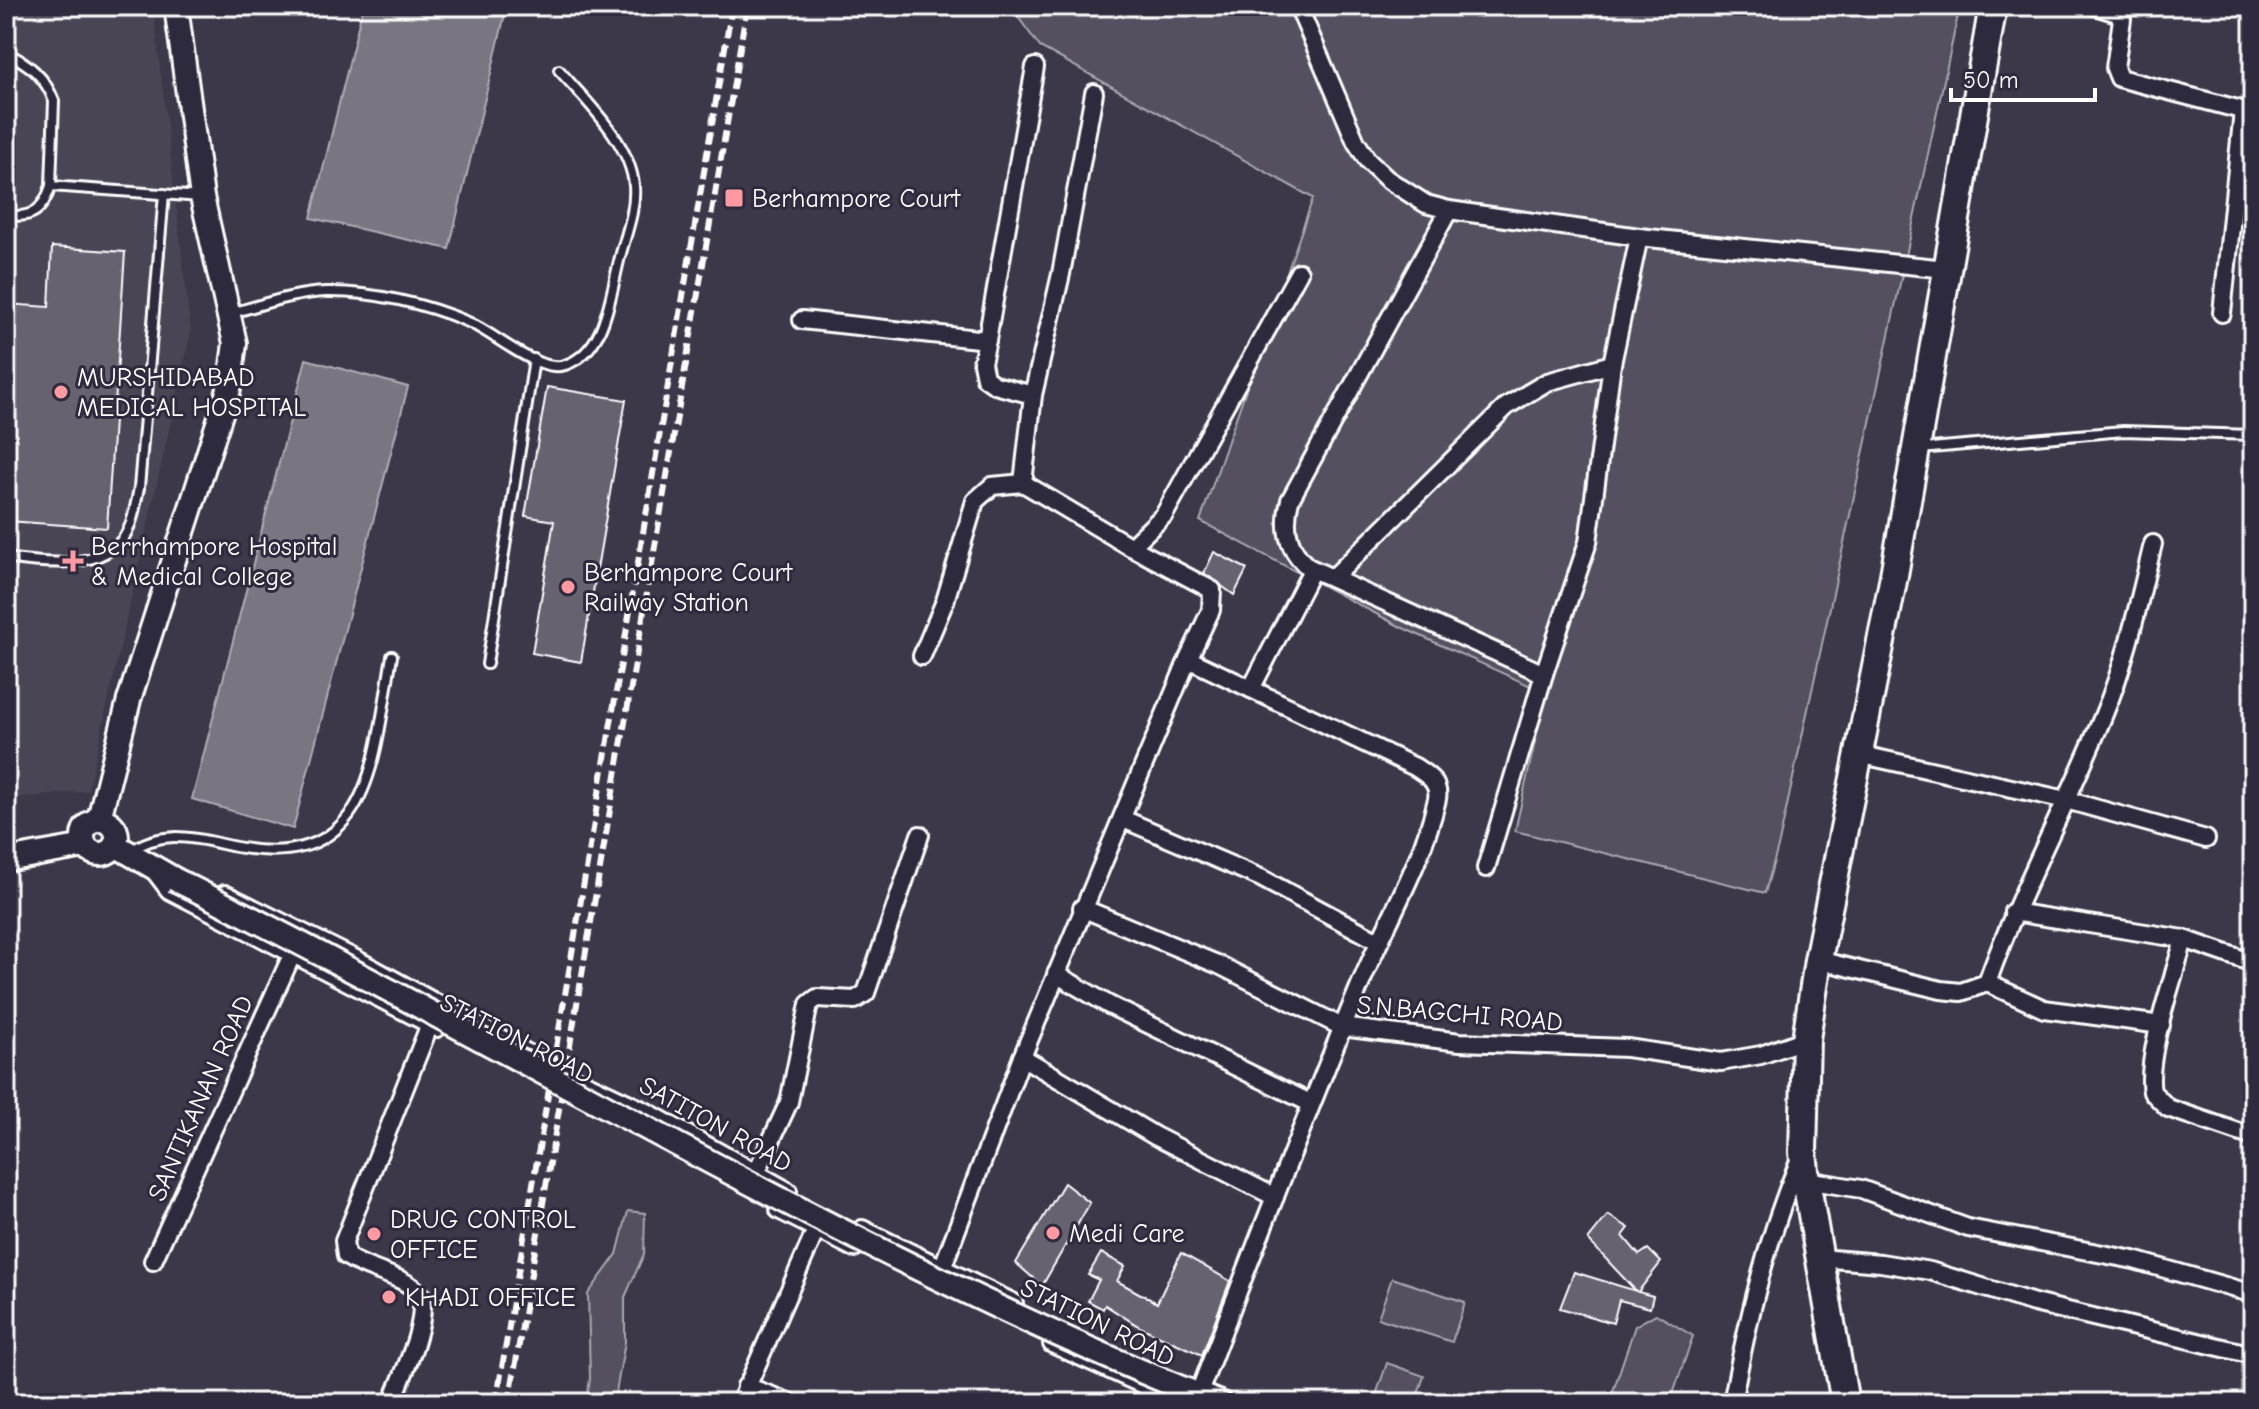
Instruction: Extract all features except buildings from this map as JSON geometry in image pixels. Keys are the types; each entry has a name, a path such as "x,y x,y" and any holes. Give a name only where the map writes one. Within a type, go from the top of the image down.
{"main road":[{"path":"1845,1403 1803,1152 1806,1039 1993,6"}],"street":[{"path":"85,846 84,828 99,819 129,700 229,389 235,343 202,197 176,6"},
{"path":"1298,6 1356,142 1368,161 1405,192 1426,204 1449,210 1639,237 1946,269"},
{"path":"2095,6 2117,13 2122,19 2115,68 2119,78 2248,112 2222,313"},
{"path":"1033,395 995,385 985,378 982,363 1035,67"},
{"path":"1023,483 1033,395 1061,274 1094,93"},
{"path":"1449,210 1290,500 1286,515 1291,546 1297,558 1312,570 1544,674"},
{"path":"1486,868 1544,674 1588,542 1612,364 1639,237"},
{"path":"1131,547 1164,515 1299,272"},
{"path":"802,320 987,340"},
{"path":"1333,578 1507,406 1547,382 1612,364"},
{"path":"922,656 945,601 975,501 992,486 1023,483 1131,547 1212,590 1211,610 1082,908 943,1266"},
{"path":"1818,960 1951,991 1978,989 1987,983 2013,912 2066,800 2120,672 2153,544"},
{"path":"1251,689 1312,570"},
{"path":"1188,659 1415,767 1432,778 1437,796 1415,864 1378,941 1310,1103 1199,1393"},
{"path":"1858,754 2066,800 2206,839"},
{"path":"99,819 115,827 135,856"},
{"path":"1123,819 1261,878 1378,941"},
{"path":"756,1173 789,1102 809,1004 817,998 855,1000 866,993 920,835"},
{"path":"6,860 85,846 100,854 135,856"},
{"name":"STATION ROAD","path":"135,856 343,962 828,1225 1098,1354 1174,1385"},
{"name":"STATION ROAD","path":"135,856 169,890 639,1129 816,1230 1152,1389 1174,1385"},
{"name":"SATITON ROAD","path":"183,878 364,963 832,1215 943,1266 1051,1322 1161,1368 1174,1385"},
{"name":"S.N.BAGCHI ROAD","path":"1082,908 1219,965 1342,1027 1460,1042 1627,1048 1721,1062 1761,1055 1806,1039"},
{"path":"2013,912 2184,939 2253,963"},
{"path":"2184,939 2161,1025 2151,1085 2156,1100 2168,1108 2253,1137"},
{"name":"SANTIKANAN ROAD","path":"153,1261 292,955"},
{"path":"1056,974 1109,1005 1310,1103"},
{"path":"1987,983 2044,1009 2161,1025"},
{"path":"392,1403 419,1324 423,1306 421,1295 403,1282 354,1262 346,1256 344,1241 430,1024"},
{"path":"1022,1057 1155,1136 1275,1197"},
{"path":"1732,1403 1752,1300 1767,1245 1803,1152"},
{"path":"1806,1180 1861,1189 1968,1228 2134,1260 2253,1294"},
{"path":"740,1403 816,1230"},
{"path":"1819,1258 1930,1271 2034,1303 2253,1355"},
{"path":"1174,1385 1220,1403"},
{"path":"746,1386 791,1403"}],"lane":[{"path":"6,53 28,63 50,88 54,101 51,186 41,209 35,214 6,215"},
{"path":"230,313 298,295 327,292 401,302 464,320 534,359 561,366 587,351 599,335 631,216 634,186 625,157 612,135 559,70"},
{"path":"51,186 202,197"},
{"path":"6,558 78,561 104,554 121,541 132,522 139,488 164,194"},
{"path":"487,664 534,359"},
{"path":"1915,450 2123,431 2253,435"},
{"path":"135,856 156,837 179,836 276,850 314,843 334,831 353,815 372,769 392,656"}],"shaded area":[{"name":"Berrhampore Hospital & Medical College","path":"6,6 153,6 191,332 88,791 6,799"},
{"path":"363,6 507,6 449,249 311,218"},
{"path":"1010,6 1960,6 1779,843 1765,893 1515,831 1546,693 1401,627 1200,521 1313,198 1040,47"},
{"path":"306,359 408,387 293,829 192,799"},
{"path":"628,1211 645,1213 644,1254 625,1297 625,1342 614,1403 586,1403 590,1379 588,1294 617,1254"},
{"path":"1392,1278 1465,1302 1452,1342 1378,1318"},
{"path":"1656,1314 1693,1336 1670,1403 1609,1403 1635,1326"},
{"path":"1387,1363 1424,1376 1415,1403 1389,1403 1375,1398"}],"railway":[{"path":"496,1403 732,6"},
{"path":"509,1403 747,6"}],"place":[{"name":"Berhampore Court","path":"734,198"},
{"name":"MURSHIDABAD MEDICAL HOSPITAL","path":"61,392"},
{"name":"Berrhampore Hospital & Medical College","path":"73,561"},
{"name":"Berhampore Court Railway Station","path":"568,587"},
{"name":"Medi Care","path":"1053,1233"},
{"name":"DRUG CONTROL OFFICE","path":"374,1234"},
{"name":"KHADI OFFICE","path":"389,1297"}]}
